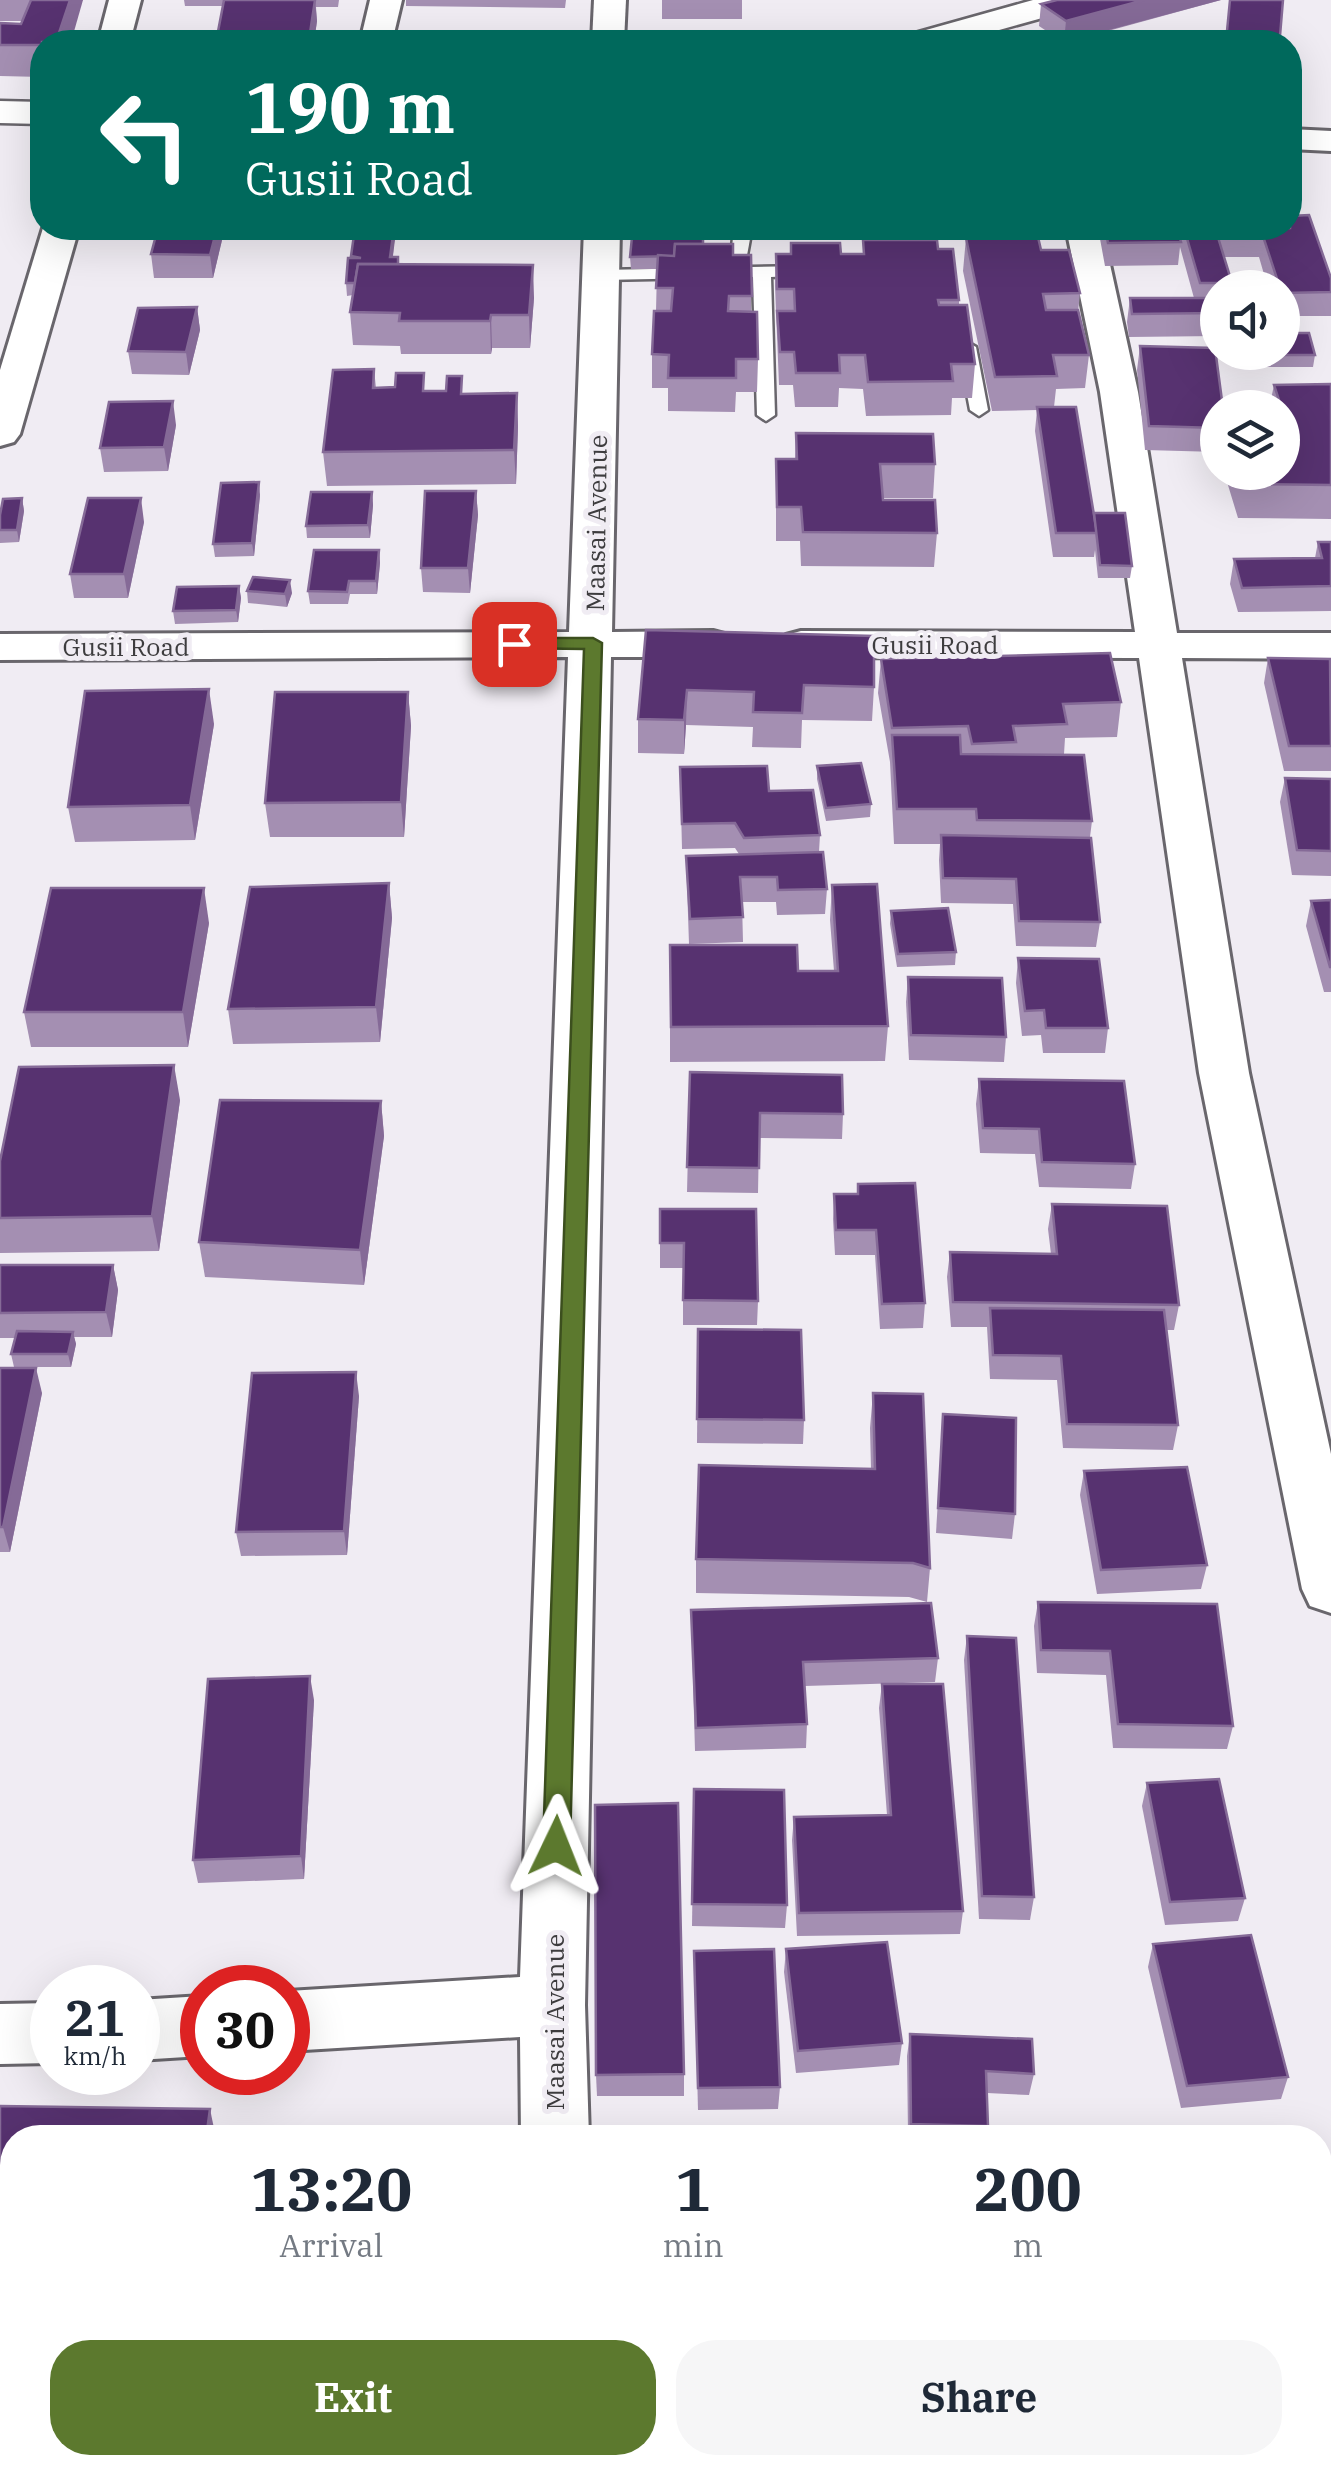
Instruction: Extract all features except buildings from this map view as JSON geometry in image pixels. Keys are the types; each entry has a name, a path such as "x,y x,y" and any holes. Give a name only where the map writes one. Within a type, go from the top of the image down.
{"street":[{"path":"117,30 125,0"},
{"path":"379,30 386,0"},
{"path":"609,30 610,0"},
{"path":"963,30 1070,0"},
{"path":"0,112 30,113"},
{"path":"1302,140 1331,141"},
{"path":"0,434 57,240"},
{"path":"1087,240 1119,392 1224,1073 1331,1588"},
{"name":"Maasai Avenue","path":"554,2125 552,2005 602,251"},
{"name":"Gusii Road","path":"0,647 593,643 1331,646"},
{"path":"310,2020 552,2005"},
{"path":"0,2034 30,2033"}],"lane":[{"path":"740,256 742,240"},
{"path":"602,251 762,272 833,271"},
{"path":"762,272 766,416"},
{"path":"962,322 979,410"}],"route":[{"path":"514,644 593,643 556,1846"}]}
